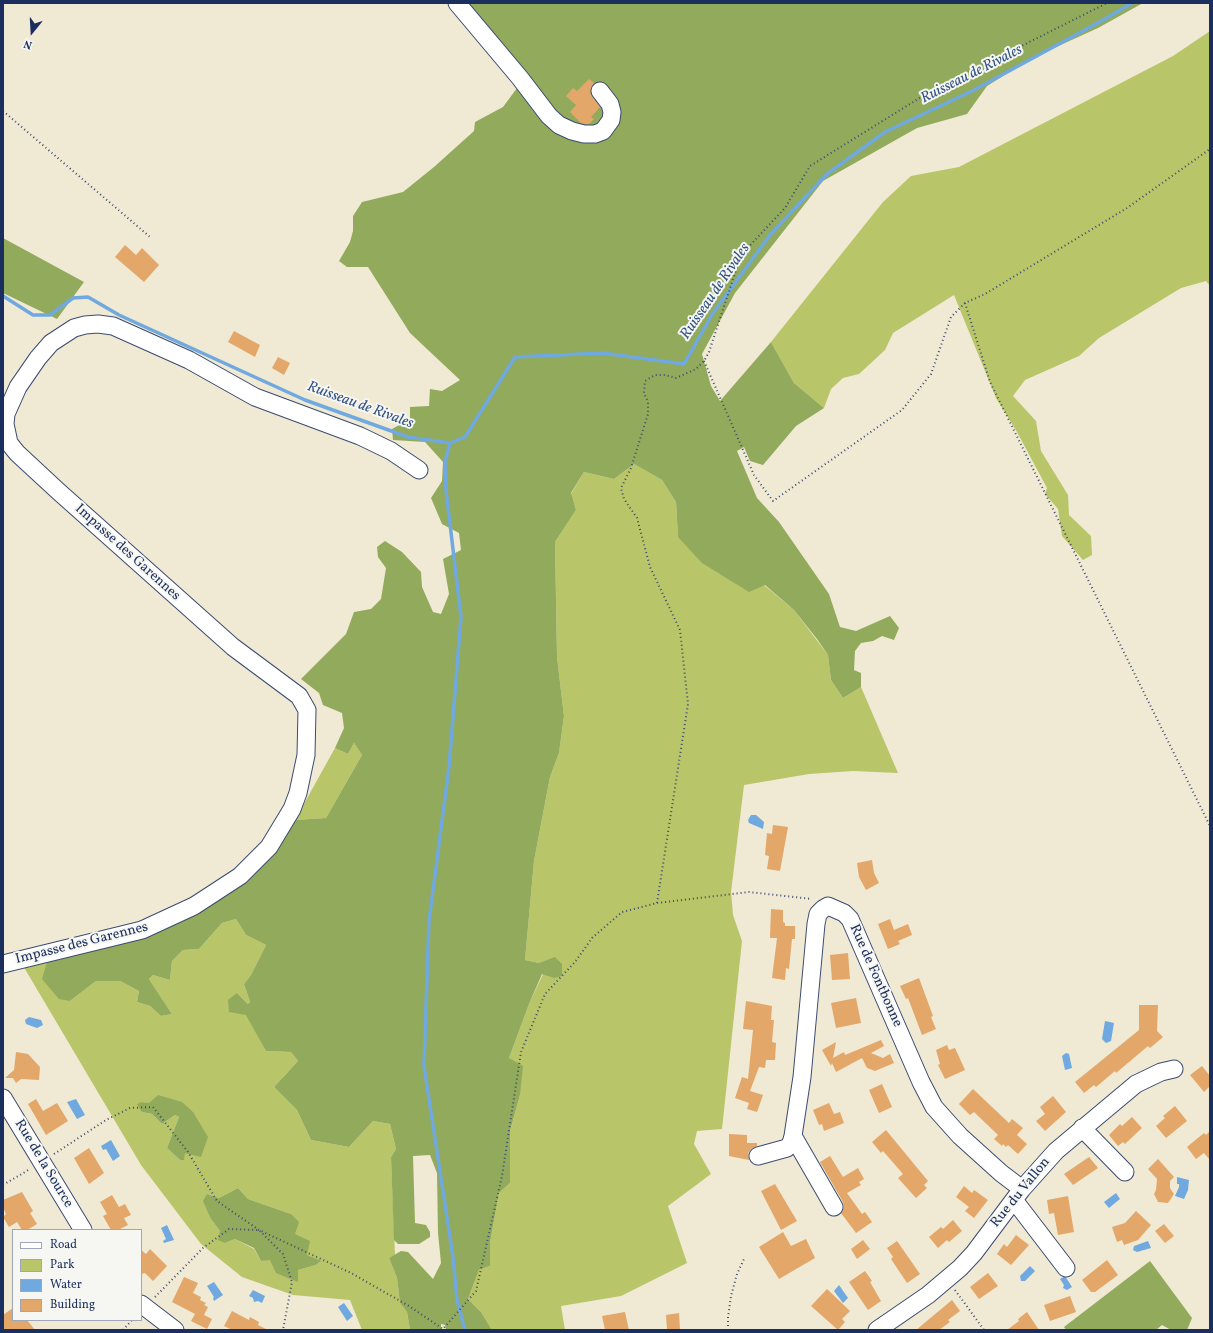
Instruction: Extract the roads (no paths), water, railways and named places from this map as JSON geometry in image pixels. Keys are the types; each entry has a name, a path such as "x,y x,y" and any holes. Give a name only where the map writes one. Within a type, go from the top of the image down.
{"street":[{"path":"457,3 520,78 549,116 559,125 572,131 584,134 595,134 608,126 611,120 612,112 610,104 600,91"},
{"name":"Impasse des Garennes","path":"3,964 142,930 194,906 240,876 269,847 292,809 298,793 306,755 307,710 299,696 233,647 58,491 17,453 9,443 5,424 6,414 18,386 38,358 51,343 74,328 91,324 113,326 189,360 256,396 360,436 391,451 419,470"},
{"name":"Rue de Fontbonne","path":"793,1136 802,1077 816,924 818,914 822,909 828,906 844,913 850,919 921,1082 934,1107 960,1136 1001,1173 1018,1194 1066,1268"},
{"name":"Rue du Vallon","path":"877,1330 948,1280 974,1253 1018,1194 1056,1152 1082,1128 1136,1084 1161,1072 1174,1070"},
{"name":"Rue de la Source","path":"3,1098 82,1229"},
{"path":"1082,1128 1125,1172"},
{"path":"758,1156 787,1148 791,1143 793,1136"},
{"path":"793,1136 834,1207"},
{"path":"143,1305 175,1330"}],"water":[{"path":"751,815 756,815 764,822 763,829 749,823 748,820"},
{"path":"29,1017 41,1020 43,1025 37,1028 26,1024 25,1020"},
{"path":"1105,1021 1114,1023 1111,1041 1106,1043 1102,1039"},
{"path":"1066,1053 1069,1054 1072,1068 1065,1070 1062,1056"},
{"path":"76,1099 85,1115 77,1119 67,1102"},
{"path":"111,1140 120,1156 113,1161 106,1149 103,1150 101,1146"},
{"path":"1177,1177 1189,1180 1188,1190 1184,1199 1175,1196 1179,1187 1179,1184 1177,1184"},
{"path":"1116,1193 1120,1199 1109,1208 1104,1202"},
{"path":"167,1225 174,1240 164,1243 163,1241 166,1239 161,1228"},
{"path":"1148,1241 1151,1248 1137,1252 1133,1250 1134,1246"},
{"path":"1030,1266 1035,1271 1025,1281 1021,1281 1020,1276"},
{"path":"1065,1276 1072,1287 1067,1290 1063,1288 1064,1285 1060,1279"},
{"path":"214,1282 223,1295 214,1301 214,1297 207,1286"},
{"path":"839,1285 848,1298 843,1303 834,1291"},
{"path":"253,1290 265,1296 262,1303 258,1301 254,1302 253,1298 249,1296"},
{"path":"344,1303 353,1316 347,1321 338,1307"}],"waterway":[{"name":"Ruisseau de Rivales","path":"3,296 33,315 50,315 73,298 88,297 119,315 305,400 408,437 450,443 465,437 515,357 603,353 684,364 713,313 770,235 827,174 885,132 972,91 1132,3"},
{"path":"450,443 445,462 446,490 461,617 449,767 429,921 424,1066 453,1257 457,1300 465,1330"}]}
